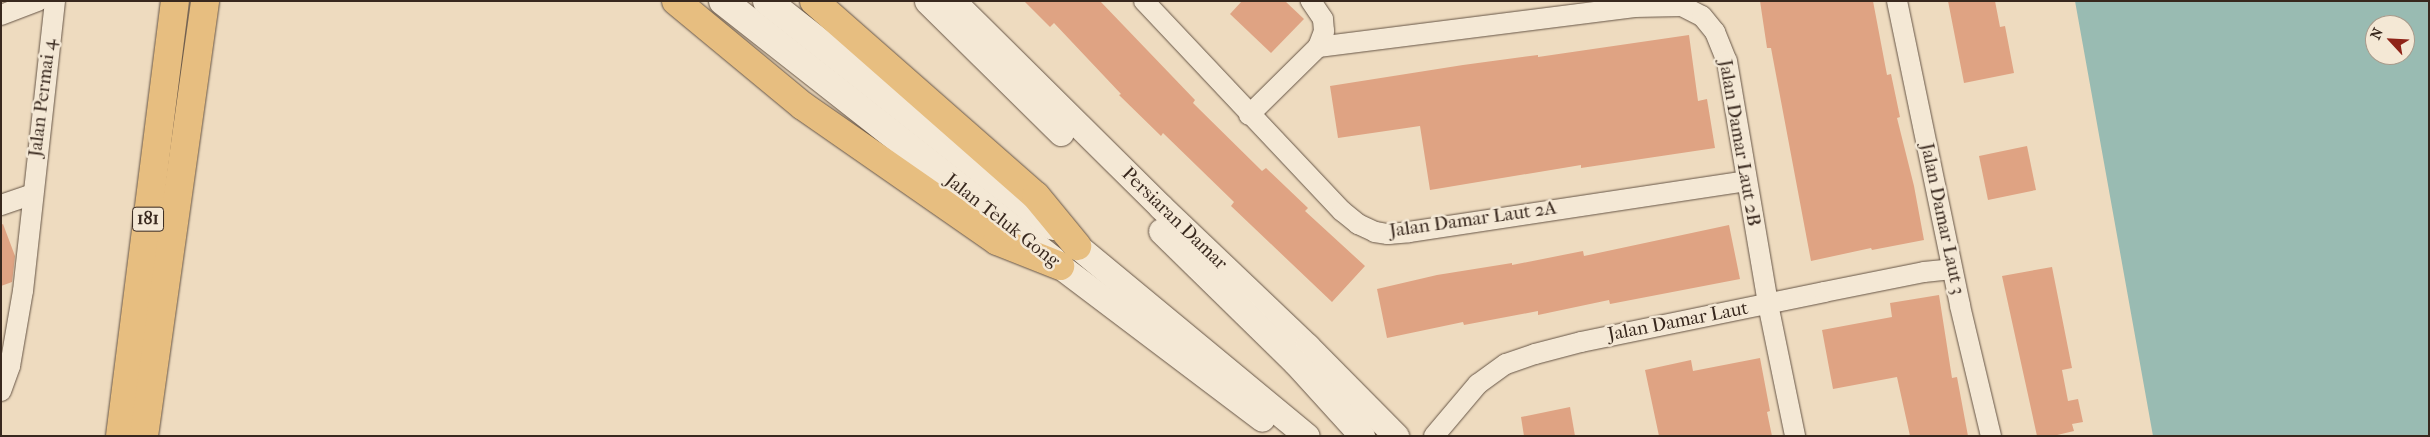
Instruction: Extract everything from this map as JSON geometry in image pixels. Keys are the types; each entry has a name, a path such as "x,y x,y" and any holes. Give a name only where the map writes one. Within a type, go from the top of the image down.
{"main road":[{"name":"181","path":"120,436 175,1"},
{"name":"181","path":"144,436 205,1"},
{"path":"197,54 218,1"},
{"path":"676,1 803,106 980,230 997,241 1060,266"},
{"name":"Jalan Teluk Gong","path":"723,1 1060,266"},
{"name":"Jalan Teluk Gong","path":"767,1 1077,246"},
{"path":"814,1 1036,196 1077,246"},
{"path":"150,390 151,436"}],"street":[{"path":"1,15 38,1"},
{"name":"Jalan Permai 4","path":"1,391 10,366 23,291 54,1"},
{"name":"Persiaran Damar","path":"927,1 1288,356 1362,436"},
{"name":"Persiaran Damar","path":"953,1 1396,436"},
{"name":"Jalan Damar Laut 2A","path":"1144,1 1342,211 1358,224 1374,232 1388,234 1746,181"},
{"path":"1250,115 1318,47 1324,31 1323,19 1311,1"},
{"name":"Jalan Damar Laut 3","path":"1897,1 1952,269 1991,436"},
{"name":"Jalan Damar Laut 2B","path":"1318,47 1634,7 1682,6 1702,16 1715,32 1727,61 1768,304 1795,436"},
{"path":"1,205 32,194"},
{"name":"Jalan Teluk Gong","path":"1077,246 1307,436"},
{"name":"Jalan Teluk Gong","path":"1060,266 1284,436"},
{"name":"Jalan Damar Laut","path":"1434,436 1478,384 1506,364 1581,342 1924,272 1952,269"}],"water":[{"path":"2075,1 2429,1 2429,436 2153,436"}],"building":[{"path":"1024,1 1100,1 1195,100 1193,103 1262,171 1266,168 1308,208 1305,211 1365,266 1332,302 1231,206 1234,202 1163,133 1161,136 1119,95 1121,94 1054,23 1050,27"},
{"path":"1242,1 1285,1 1304,19 1271,53 1230,14"},
{"path":"1760,1 1873,1 1887,75 1891,74 1900,117 1897,118 1914,186 1924,240 1872,250 1871,248 1811,261 1771,48 1767,48"},
{"path":"1948,1 1995,1 2000,27 2005,26 2014,73 1964,83"},
{"path":"1689,35 1698,101 1707,99 1715,148 1581,168 1581,165 1430,190 1420,126 1338,138 1330,86 1463,65 1538,55 1538,57"},
{"path":"2027,146 2036,190 1988,200 1979,156"},
{"path":"3,224 15,256 12,282 1,286 1,225"},
{"path":"1729,225 1740,279 1610,304 1609,300 1538,315 1538,311 1464,325 1463,322 1387,338 1377,289 1437,275 1512,263 1512,265 1583,251 1584,256"},
{"path":"2052,267 2072,368 2062,370 2068,401 2078,399 2083,422 2072,424 2074,431 2053,436 2037,436 2002,276"},
{"path":"1939,295 1952,378 1957,377 1968,436 1910,436 1897,377 1833,389 1822,330 1892,317 1890,303"},
{"path":"1760,358 1770,411 1767,412 1772,436 1659,436 1645,370 1691,360 1693,371"},
{"path":"1570,407 1575,436 1524,436 1521,417"}]}
